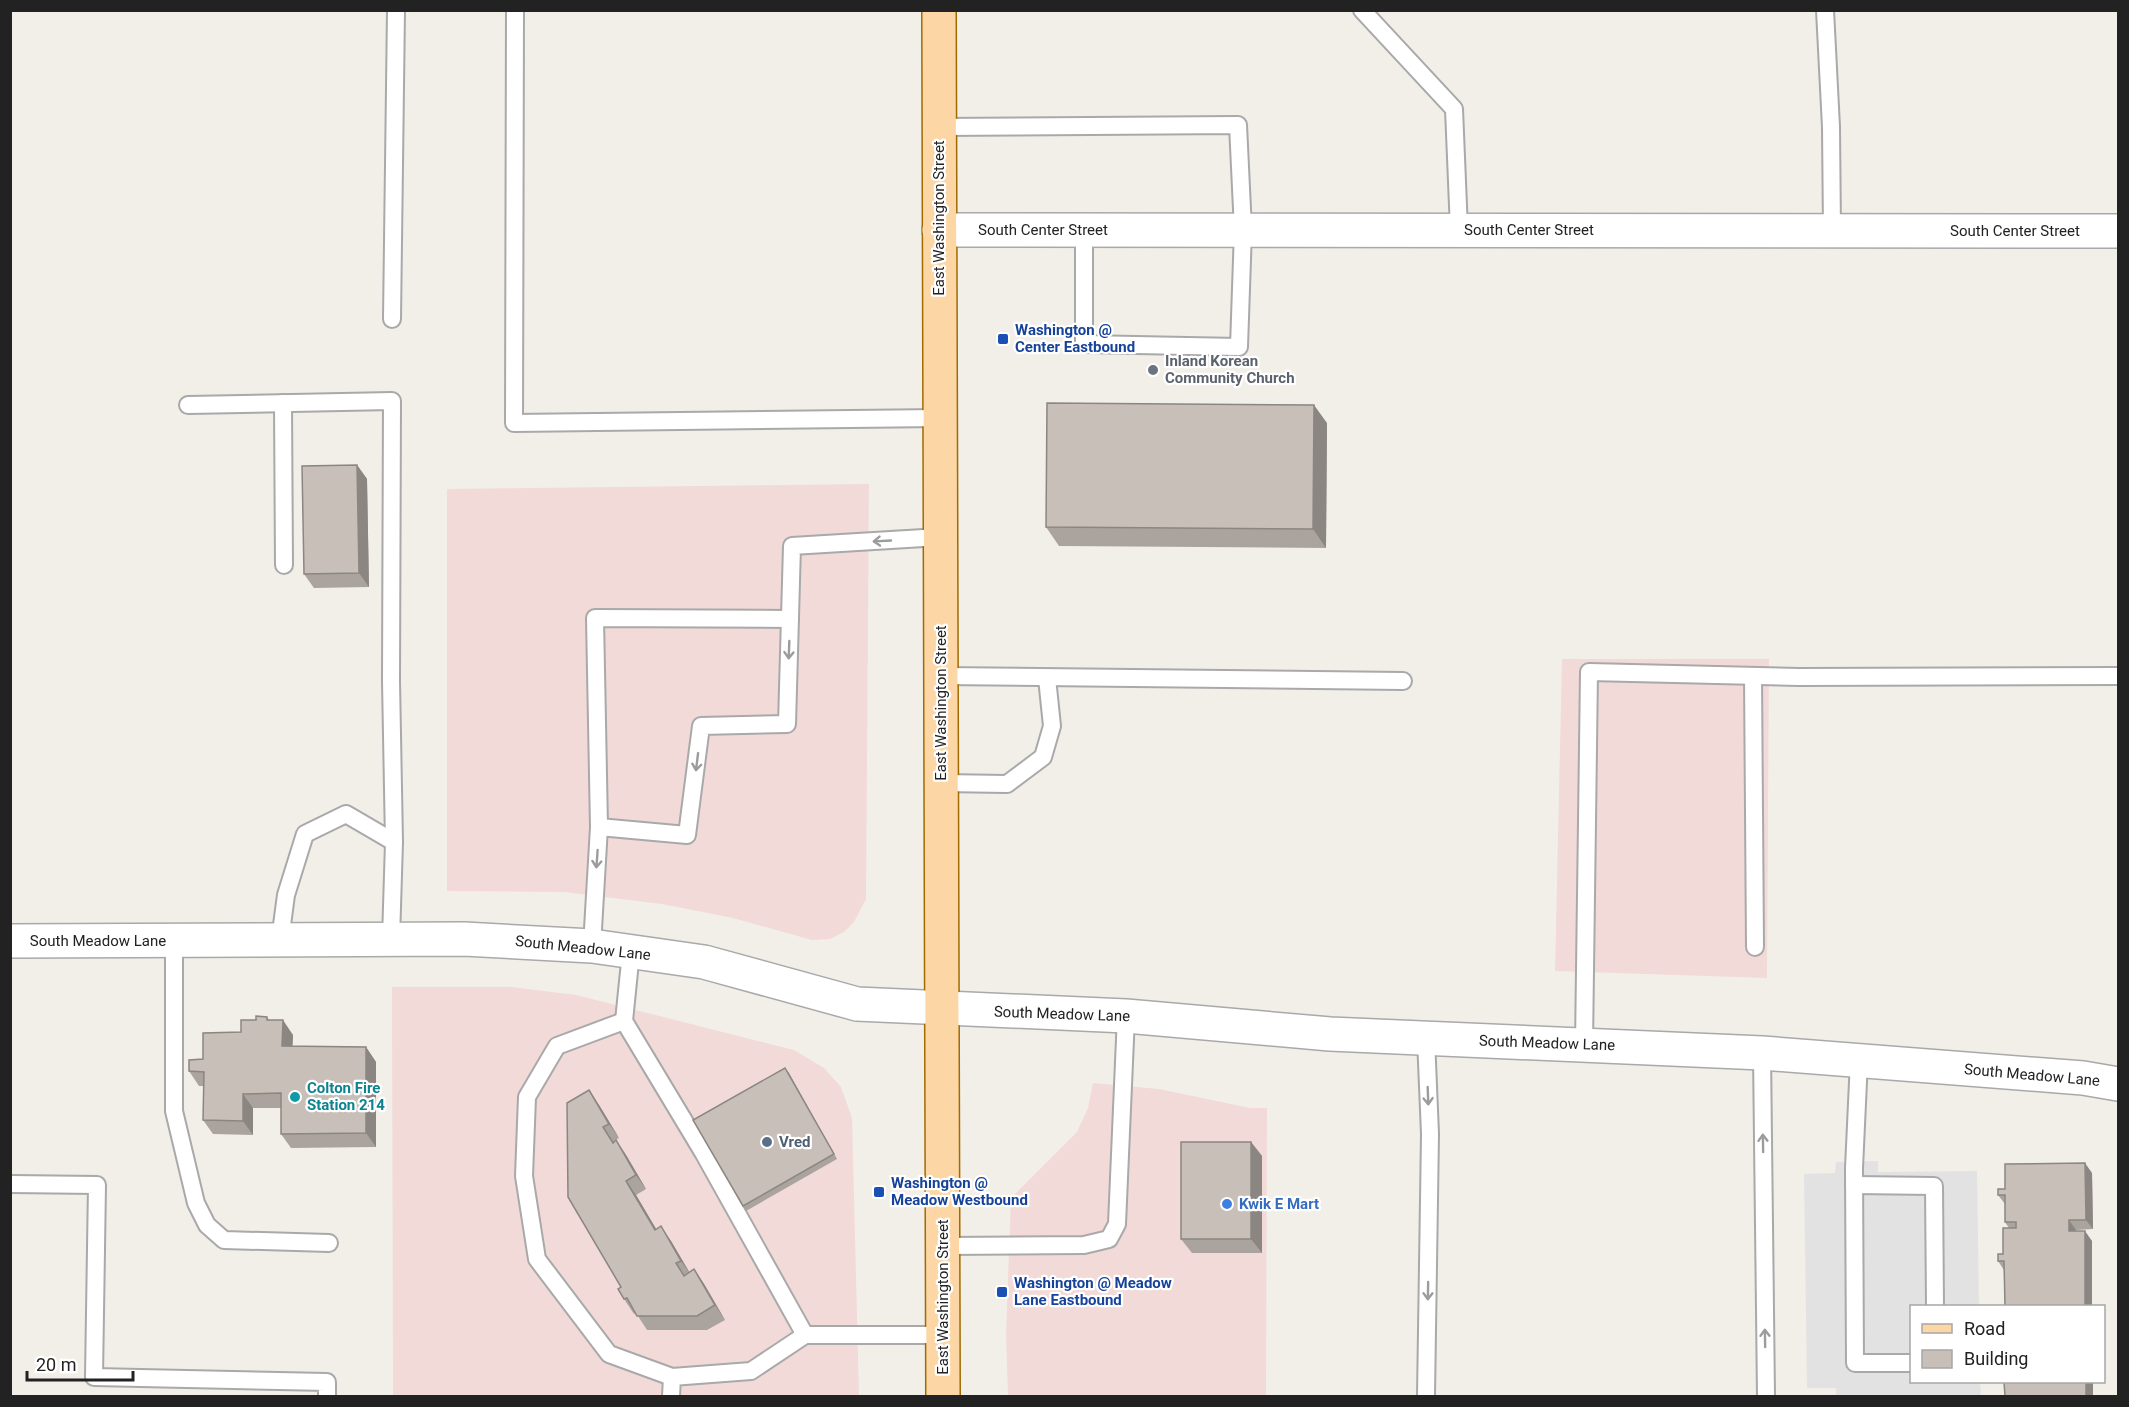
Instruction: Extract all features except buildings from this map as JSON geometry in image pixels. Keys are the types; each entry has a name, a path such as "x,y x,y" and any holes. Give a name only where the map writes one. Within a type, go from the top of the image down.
{"main road":[{"name":"East Washington Street","path":"939,10 943,1396"}],"street":[{"name":"South Center Street","path":"939,230 2118,231"},
{"name":"South Meadow Lane","path":"10,942 464,939 591,946 704,962 857,1004 1126,1016 1249,1028 1426,1038 1762,1053 2083,1078 2118,1084"}],"lane":[{"path":"392,319 396,10"},
{"path":"515,10 514,423 940,418"},
{"path":"1362,10 1454,109 1459,230"},
{"path":"1825,10 1831,117 1832,231"},
{"path":"939,127 1238,125 1243,230 1239,347 1084,344 1084,230"},
{"path":"188,405 392,401 391,681 394,842 391,939"},
{"path":"283,403 284,566"},
{"path":"599,827 687,835 701,726 787,724 792,546 940,537"},
{"path":"591,946 599,827 595,618 790,619"},
{"path":"1584,1045 1588,672 1753,676 2118,676"},
{"path":"941,676 1403,681"},
{"path":"1753,676 1755,947"},
{"path":"942,783 1007,784 1043,757 1052,726 1047,678"},
{"path":"280,940 286,895 305,834 346,814 394,842"},
{"path":"174,940 174,1112 196,1203 207,1225 224,1240 329,1243"},
{"path":"631,952 624,1021 704,1154 805,1335"},
{"path":"943,1246 1084,1245 1108,1239 1117,1224 1126,1016"},
{"path":"624,1021 557,1046 527,1097 524,1176 537,1259 609,1354 672,1377 751,1371 805,1335 943,1335"},
{"path":"1426,1038 1430,1134 1426,1396"},
{"path":"1762,1053 1766,1396"},
{"path":"1858,1060 1854,1185 1855,1363 1910,1363"},
{"path":"10,1184 97,1185 94,1377 327,1382 327,1396"},
{"path":"1854,1185 1934,1186 1935,1305"},
{"path":"671,1396 672,1377"}],"shaded area":[{"path":"869,484 866,899 854,922 844,932 830,939 812,940 733,918 662,904 564,892 447,891 447,489"},
{"path":"1562,659 1769,659 1767,978 1555,971"},
{"path":"392,987 512,987 576,995 794,1050 824,1068 841,1087 852,1118 859,1396 393,1396"},
{"path":"1093,1083 1159,1089 1250,1108 1267,1108 1266,1396 1008,1396 1006,1335 1011,1198 1077,1132 1088,1108"},
{"path":"1878,1161 1878,1172 1977,1171 1979,1305 1910,1305 1910,1383 1980,1383 1981,1396 1836,1396 1836,1388 1807,1388 1804,1174 1835,1173 1836,1162"}],"place":[{"name":"Washington @ Center Eastbound","path":"1003,339"},
{"name":"Inland Korean Community Church","path":"1153,370"},
{"name":"Colton Fire Station 214","path":"295,1097"},
{"name":"Vred","path":"767,1142"},
{"name":"Washington @ Meadow Westbound","path":"879,1192"},
{"name":"Kwik E Mart","path":"1227,1204"},
{"name":"Washington @ Meadow Lane Eastbound","path":"1002,1292"}]}
